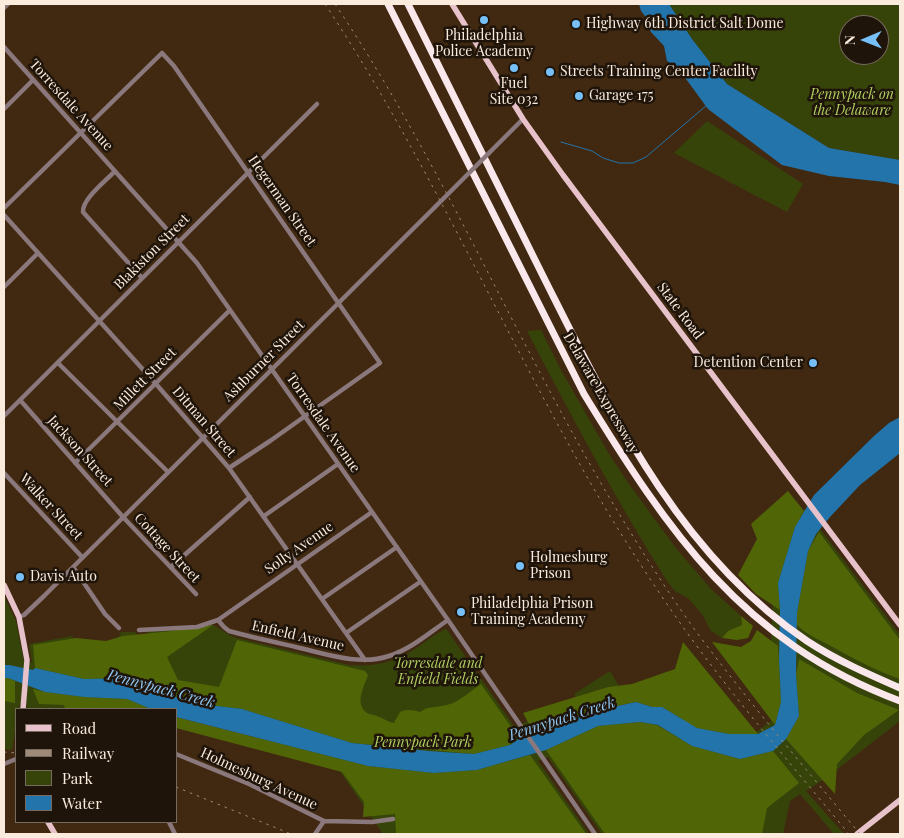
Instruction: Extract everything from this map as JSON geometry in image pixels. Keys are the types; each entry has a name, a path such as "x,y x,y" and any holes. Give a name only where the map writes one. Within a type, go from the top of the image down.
{"highway":[{"name":"Delaware Expressway","path":"388,4 584,394 621,455 669,523 706,570 743,607 770,629 816,661 843,676 900,701"},
{"name":"Delaware Expressway","path":"408,4 590,368 629,440 681,518 714,559 744,591 780,621 850,666 900,688"}],"main road":[{"name":"State Road","path":"452,4 523,119 900,625"},
{"path":"4,585 19,617 28,667 23,707"},
{"path":"856,834 900,800"}],"street":[{"path":"4,8 8,4"},
{"name":"Torresdale Avenue","path":"4,47 197,263 448,620 595,834"},
{"name":"Hegerman Street","path":"81,133 162,53 174,66 380,363 305,416"},
{"path":"4,110 33,80"},
{"name":"Blakiston Street","path":"4,416 317,104"},
{"name":"Ashburner Street","path":"19,617 24,615 73,567 523,119"},
{"path":"4,208 81,133"},
{"path":"115,171 85,203 83,208 86,216 142,278"},
{"name":"Ditman Street","path":"4,215 229,468 366,660"},
{"path":"4,287 38,253"},
{"name":"Millett Street","path":"75,463 230,310"},
{"path":"58,363 168,472"},
{"name":"Jackson Street","path":"20,400 123,517"},
{"path":"229,468 270,442 305,416"},
{"path":"264,516 338,464"},
{"name":"Walker Street","path":"4,473 82,558"},
{"path":"171,567 250,497"},
{"name":"Solly Avenue","path":"218,620 372,512"},
{"name":"Cottage Street","path":"123,517 196,594"},
{"path":"322,599 396,547"},
{"path":"73,567 105,614 119,628"},
{"path":"346,633 420,582"},
{"path":"139,630 198,627 218,620"},
{"name":"Enfield Avenue","path":"218,620 229,631 315,652 354,660 366,660 400,652 448,620"},
{"name":"Holmesburg Avenue","path":"178,755 249,784 324,820 372,822 393,819"},
{"path":"315,834 324,820"}],"green space":[{"name":"Pennypack on the Delaware","path":"669,4 900,4 900,160 829,148 727,84 692,39"},
{"path":"707,121 803,184 787,212 674,153"},
{"path":"541,330 562,372 609,454 629,484 675,547 711,589 741,616 742,625 728,631 722,638 711,631 702,614 688,598 675,591 667,581 630,520 577,426 527,331"},
{"path":"788,491 804,511 795,527 778,583 780,610 756,594 738,575 757,539 751,524"},
{"name":"Pennypack Park","path":"805,509 900,635 900,721 830,775 806,791 844,834 834,834 800,794 790,801 783,834 602,834 548,757 538,761 589,834 383,834 335,764 178,710 178,708 27,708 27,705 20,704 19,708 15,708 15,731 12,750 4,749 4,596 16,621 24,662 32,662 29,644 72,636 77,643 117,641 121,632 135,632 138,636 147,634 148,631 213,625 233,637 349,665 365,665 390,661 405,655 445,629 514,726 539,718 758,731 776,717 771,650 773,588 792,519"},
{"path":"819,532 900,640 900,679 881,672 811,636 797,625 797,613 808,551"},
{"path":"741,616 753,626 748,638 737,640 722,638 728,631 742,625"},
{"path":"213,625 167,657 178,680 219,687 237,640 365,671 368,675 361,695 363,709 367,713 394,723 400,712 410,710 420,712 427,708 454,703 481,684 514,731 513,738 510,745 474,754 352,743 242,709 217,706 145,690 131,678 84,679 35,668 33,645 76,638 106,641 123,636"},
{"path":"757,630 778,646 781,702 775,725 712,642 741,647 751,641"},
{"path":"683,642 758,734 729,734 696,728 662,707 652,707 636,702 594,711 534,728 531,728 523,713 608,687 632,684 675,669"},
{"path":"799,659 857,693 899,710 864,735 837,764 835,794 786,739 799,716 796,674"},
{"path":"610,671 619,686 608,687 576,697 574,694"},
{"path":"4,678 15,681 15,703 4,701"},
{"path":"33,689 84,697 127,699 149,708 65,708 64,705 39,704"},
{"path":"178,718 368,766 434,773 477,770 530,755 586,834 396,834 395,814 363,817 364,802 342,772 178,729"},
{"path":"640,722 657,725 692,746 740,759 773,751 799,783 767,808 762,834 605,834 546,750 598,726"}],"water":[{"path":"639,4 669,4 692,39 727,84 829,148 900,160 900,185 829,176 782,165 708,109 678,68 667,61 664,46 651,32"},
{"path":"900,417 900,453 860,485 816,534 808,551 797,613 796,674 799,716 786,739 773,751 740,759 692,746 658,725 640,722 598,726 546,750 477,770 434,773 368,766 178,718 178,708 149,708 127,699 84,697 45,692 4,678 4,665 9,665 33,670 35,668 84,679 131,678 145,690 217,706 242,709 352,743 429,751 474,754 510,745 534,728 594,711 636,702 652,707 662,707 697,728 729,734 758,734 775,725 781,702 778,583 795,527 814,495 889,423"}],"waterway":[{"path":"561,142 592,151 603,158 619,163 633,163 646,157 707,105"}],"railway":[{"path":"325,4 399,125 532,377 601,501 632,552 707,660 849,834"},
{"path":"335,4 409,124 540,374 640,548 695,630 776,733 860,834"},
{"path":"4,752 15,753"},
{"path":"178,788 291,834"}],"place":[{"name":"Philadelphia Police Academy","path":"484,20"},
{"name":"Highway 6th District Salt Dome","path":"576,24"},
{"name":"Fuel Site 032","path":"514,68"},
{"name":"Streets Training Center Facility","path":"550,72"},
{"name":"Garage 175","path":"579,96"},
{"name":"Detention Center","path":"813,363"},
{"name":"Holmesburg Prison","path":"520,566"},
{"name":"Davis Auto","path":"20,577"},
{"name":"Philadelphia Prison Training Academy","path":"461,612"}],"park label":[{"name":"Torresdale and Enfield Fields","path":"438,672"}],"water label":[{"name":"Pennypack Creek","path":"161,689"},
{"name":"Pennypack Creek","path":"562,719"}]}
